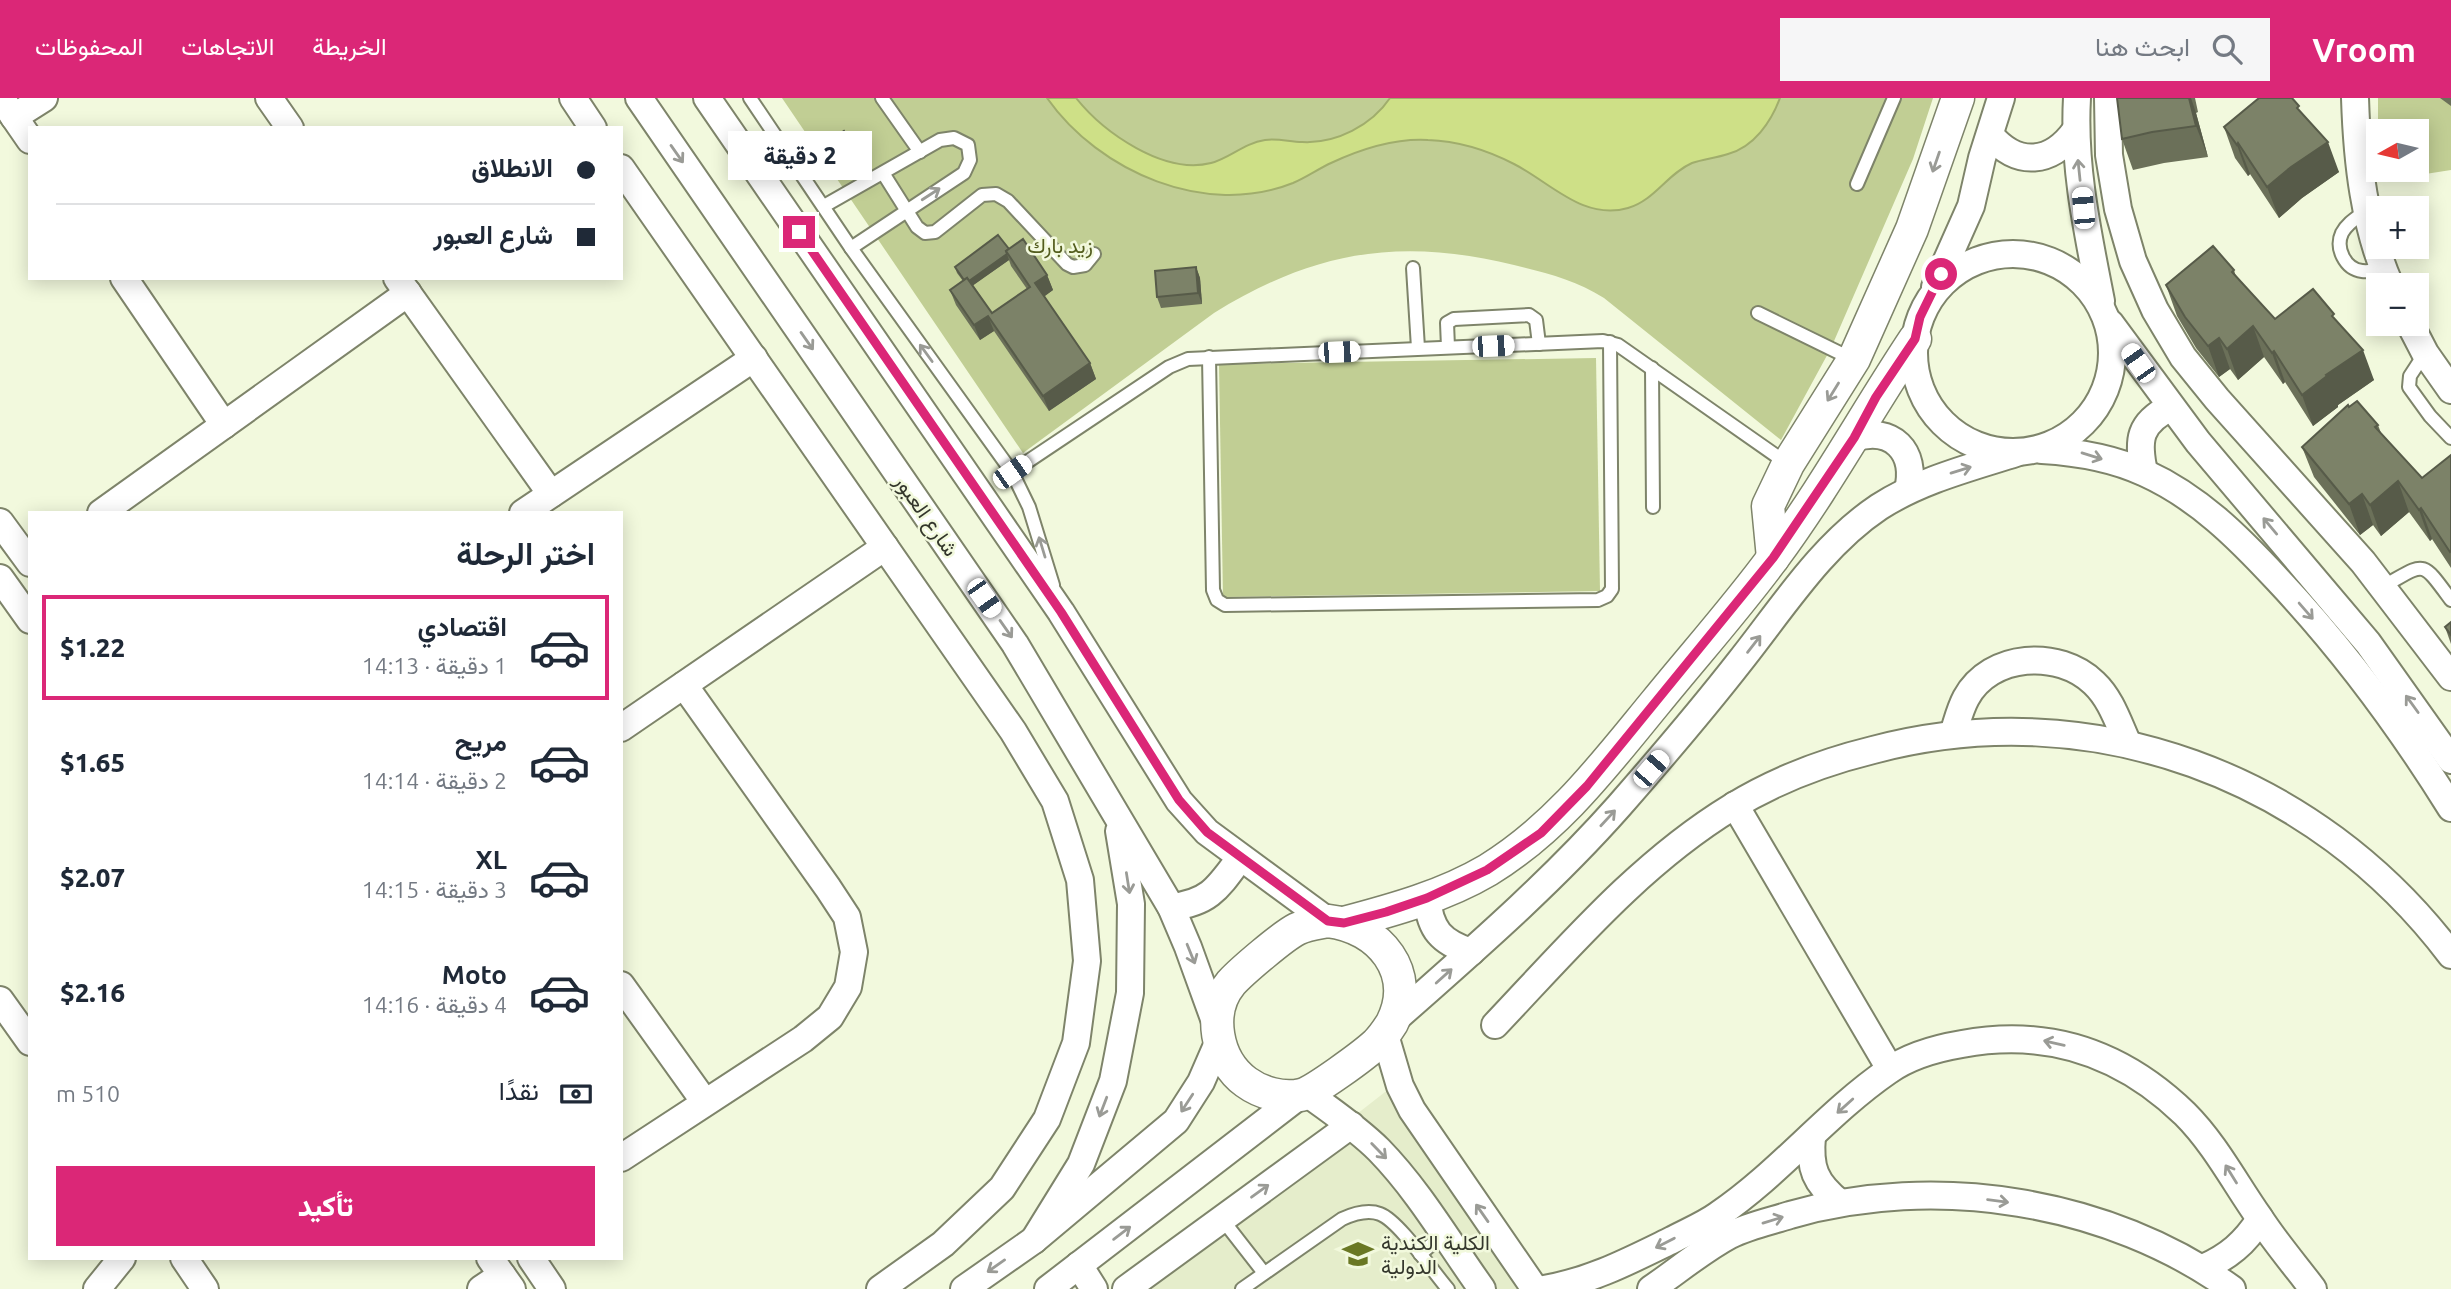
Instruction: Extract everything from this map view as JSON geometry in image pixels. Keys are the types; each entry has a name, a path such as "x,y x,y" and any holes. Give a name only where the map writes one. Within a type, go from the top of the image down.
{"street":[{"path":"28,138 7,108 44,98"},
{"path":"269,98 289,126"},
{"path":"573,98 592,126"},
{"name":"شارع العبور","path":"639,98 1016,644 1171,907 1203,986 1218,1035"},
{"path":"706,98 1061,612 1179,800 1207,832 1240,858 1336,922 1372,936 1383,947 1392,960 1399,991 1398,1006 1389,1028 1396,1073 1412,1110 1535,1289"},
{"path":"1773,558 1768,506 1788,464 1854,359 1912,229 1958,98"},
{"path":"2001,98 1982,158 1971,206 1920,317 1915,339 1914,364 1920,388 1931,410 1948,428 1969,442 1992,450 2077,452 2144,472 2179,491 2211,514 2241,541 2292,595 2341,652 2387,711 2451,808"},
{"path":"1048,1289 1303,1094 1374,1046 1389,1028 1522,906 1617,808 1721,686 1824,554 1849,530 1877,508 1908,490 1950,474 2064,439 2085,422 2101,400 2110,373 2112,346 2083,208 2075,131 2077,98"},
{"path":"2108,98 2109,155 2118,209 2133,261 2155,310 2183,357 2217,399 2363,562 2449,666"},
{"path":"2355,98 2357,157 2366,205"},
{"path":"1991,136 2000,147 2027,158 2041,157 2061,148 2075,131"},
{"path":"623,171 1013,731 1055,802 1080,880 1087,961 1076,1043 1048,1119 1002,1188 943,1244 880,1289"},
{"path":"1931,297 1946,279 1965,266 1986,257 2009,253 2043,258 2074,274 2090,290 2171,407 2368,643 2451,760"},
{"path":"125,280 224,425"},
{"path":"104,511 224,425 403,286 551,494"},
{"path":"2417,336 2451,390"},
{"path":"964,1289 1034,1240 1176,1121 1201,1082 1218,1035 1221,1004 1231,983 1298,929 1427,898 1487,870 1541,833 1587,786 1773,558 1854,438 1876,397 1915,339"},
{"path":"526,511 754,358"},
{"path":"2144,472 2139,444 2143,432 2149,422 2171,407"},
{"path":"1854,438 1867,434 1881,435 1893,440 1910,463 1908,490"},
{"path":"0,522 28,560"},
{"path":"623,727 885,547"},
{"path":"0,578 28,617"},
{"path":"1952,734 1966,697 1982,679 2003,666 2026,660 2050,660 2073,668 2093,681 2109,700 2128,744"},
{"path":"623,1157 704,1101 803,1039 830,1017 848,987 854,952 847,917 684,685"},
{"path":"1495,1025 1634,882 1699,828 1735,805 1787,778 1843,757 1899,743 1952,734 2004,730 2096,737 2128,744 2201,766 2258,792 2312,822 2362,859 2406,902 2451,954"},
{"path":"1735,805 1890,1069"},
{"path":"1034,1240 1081,1164 1113,1081 1130,993 1131,904 1117,816"},
{"path":"1171,907 1191,905 1209,897 1240,858"},
{"path":"1427,898 1429,917 1438,934 1453,946 1471,952"},
{"path":"623,988 704,1101"},
{"path":"2,1009 28,1040"},
{"path":"1218,1035 1233,1070 1244,1082 1272,1095 1303,1094 1351,1125 1374,1145 1400,1174 1482,1289"},
{"path":"1651,1289 1723,1226 1852,1099 1890,1069 1940,1048 1993,1038 2046,1040 2098,1054 2145,1079 2185,1114 2224,1163 2260,1219 2313,1289"},
{"path":"1126,1289 1351,1125"},
{"path":"1812,1136 1810,1155 1815,1174 1825,1191 1840,1203"},
{"path":"1544,1289 1590,1278 1723,1226 1791,1215 1840,1203 1915,1196 2000,1200 2105,1224 2203,1268 2232,1289"},
{"path":"2203,1268 2236,1249 2260,1219"},
{"path":"97,1289 120,1260"},
{"path":"185,1260 205,1289"},
{"path":"1079,1265 1094,1289"},
{"path":"500,1280 541,1272"}],"lane":[{"path":"750,98 851,248 1012,472 1030,507 1061,612"},
{"path":"882,98 920,152"},
{"path":"1857,184 1894,98"},
{"path":"824,206 940,140 954,138 968,145 970,160 964,173 851,248"},
{"path":"883,173 920,231 930,234 982,195 996,194 1008,201 1068,264 1073,267 1085,265 1094,254"},
{"path":"2366,211 2342,232 2340,251 2345,261 2353,268 2370,273"},
{"path":"1413,268 1418,348"},
{"path":"1758,313 1854,359"},
{"path":"1448,347 1446,327 1447,323 1454,319 1530,315 1536,320 1539,344"},
{"path":"1012,472 1169,367 1188,359 1610,342 1652,368 1788,464"},
{"path":"1209,357 1213,590 1221,603 1598,600 1607,596 1612,589 1610,342"},
{"path":"2426,353 2410,376 2409,387 2430,416 2451,438"},
{"path":"1652,368 1653,507"},
{"path":"2382,587 2416,568 2424,568 2451,600"},
{"path":"1242,1289 1342,1219 1367,1212 1380,1214 1394,1223 1448,1289"},
{"path":"1222,1219 1264,1273"},
{"path":"1420,1254 1443,1235"}],"shaded area":[{"path":"1047,98 1076,98 1102,125 1136,148 1174,163 1193,165 1218,161 1250,144 1265,140 1315,142 1340,136 1373,117 1390,98 1780,98 1772,116 1754,140 1746,146 1728,154 1692,163 1646,199 1628,208 1612,211 1582,205 1493,154 1461,144 1428,140 1403,141 1366,149 1293,183 1260,192 1225,195 1191,191 1157,181 1125,167 1095,147 1069,124"},
{"path":"1394,1085 1409,1129 1522,1289 1133,1289"}],"green space":[{"name":"زيد بارك","path":"782,98 1933,98 1913,159 1831,348 1781,440 1604,298 1583,286 1538,271 1472,256 1395,252 1359,255 1323,263 1287,275 1251,292 1214,313 1023,453"},
{"path":"2378,98 2451,98 2451,170 2429,173 2429,119 2378,119"},
{"path":"1596,358 1600,591 1223,597 1219,364"}],"building":[{"path":"2117,98 2189,98 2196,126 2122,139"},
{"path":"2259,98 2292,98 2299,106 2297,108 2328,142 2267,187 2224,127"},
{"path":"844,131 861,155 842,168 825,144"},
{"path":"998,235 1009,249 1007,254 969,281 967,278 964,280 955,267"},
{"path":"1023,239 1047,275 1035,283 1090,363 1043,396 988,316 974,325 950,290 967,278 992,313 1030,287 1006,251"},
{"path":"2213,246 2234,270 2232,272 2275,319 2313,289 2334,314 2332,316 2363,350 2302,395 2274,351 2272,353 2253,326 2227,349 2219,338 2208,346 2185,317 2166,285"},
{"path":"1196,267 1198,293 1157,297 1155,271"},
{"path":"2357,401 2378,425 2375,427 2422,478 2451,455 2450,552 2421,508 2419,510 2398,481 2370,505 2362,494 2349,504 2302,447 2348,405 2349,407"},
{"path":"2451,622 2451,635 2445,627"}],"place":[{"name":"الكلية الكندية الدولية","path":"1358,1254"}],"route":[{"path":"799,232 1061,612 1179,800 1207,832 1240,858 1328,921 1344,923 1427,898 1487,870 1541,833 1587,786 1773,558 1854,438 1876,397 1915,339 1920,317 1941,274"}]}
